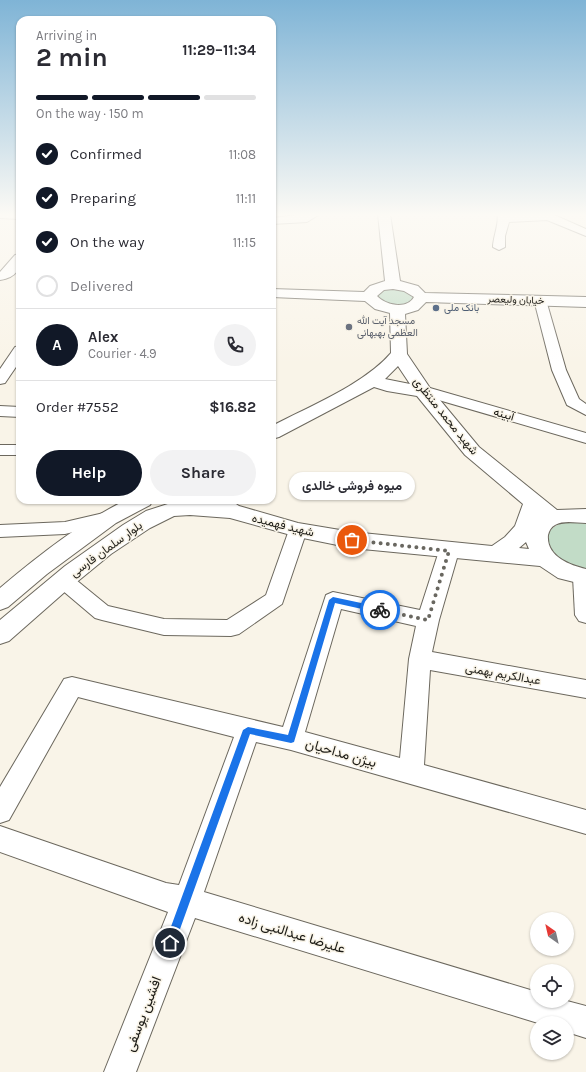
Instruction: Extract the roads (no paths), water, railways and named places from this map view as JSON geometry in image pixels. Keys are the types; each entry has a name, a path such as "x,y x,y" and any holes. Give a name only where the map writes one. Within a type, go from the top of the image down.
{"main road":[{"path":"6,276 15,264"},
{"path":"390,264 393,285"},
{"path":"393,285 412,289 418,292 421,297 420,302 416,306 398,309 378,306 372,302 369,297 370,292 376,288 393,285"},
{"path":"276,293 369,297"},
{"name":"خیابان ولیعصر","path":"421,297 586,302"},
{"path":"276,447 380,383 387,369 399,354 398,309"},
{"name":"شهید محمد منتظری","path":"399,354 423,391 472,451 552,517"},
{"path":"276,431 380,383 423,391"},
{"path":"493,555 512,544 525,530 531,515 531,500"},
{"name":"بلوار سلمان فارسی","path":"0,601 39,568 108,518 135,504"},
{"name":"شهید فهمیده","path":"223,506 298,530 369,543 546,559"},
{"name":"بلوار سلمان فارسی","path":"0,634 63,580 148,518 168,511 223,506"},
{"path":"585,577 560,570 546,559 537,547 535,535 540,524 552,517 568,514 586,516"}],"street":[{"path":"540,300 559,370 572,402 586,410"},
{"path":"0,380 16,356"},
{"name":"آبینه","path":"423,391 586,438"},
{"path":"0,411 16,412"},
{"path":"0,450 16,450"},
{"path":"0,531 65,528 108,518"},
{"path":"63,580 102,612 164,627 231,628 275,599 298,530"},
{"path":"411,773 420,659 428,620 449,551"},
{"path":"585,577 586,615"},
{"path":"291,739 333,600 428,620"},
{"name":"عبدالکریم بهمنی","path":"420,659 586,689"},
{"name":"بیژن مداحیان","path":"0,811 72,686 248,730 291,739 586,822"},
{"name":"افشین یوسفی","path":"120,1072 187,901 248,730"},
{"name":"علیرضا عبدالنبی زاده","path":"0,839 166,897 187,901 586,1022"}],"place":[{"name":"بانک ملی","path":"436,308"},
{"name":"مسجد آیت الله العظمی بهبهانی","path":"349,327"},
{"name":"میوه فروشی خالدی","path":"352,540"}]}
